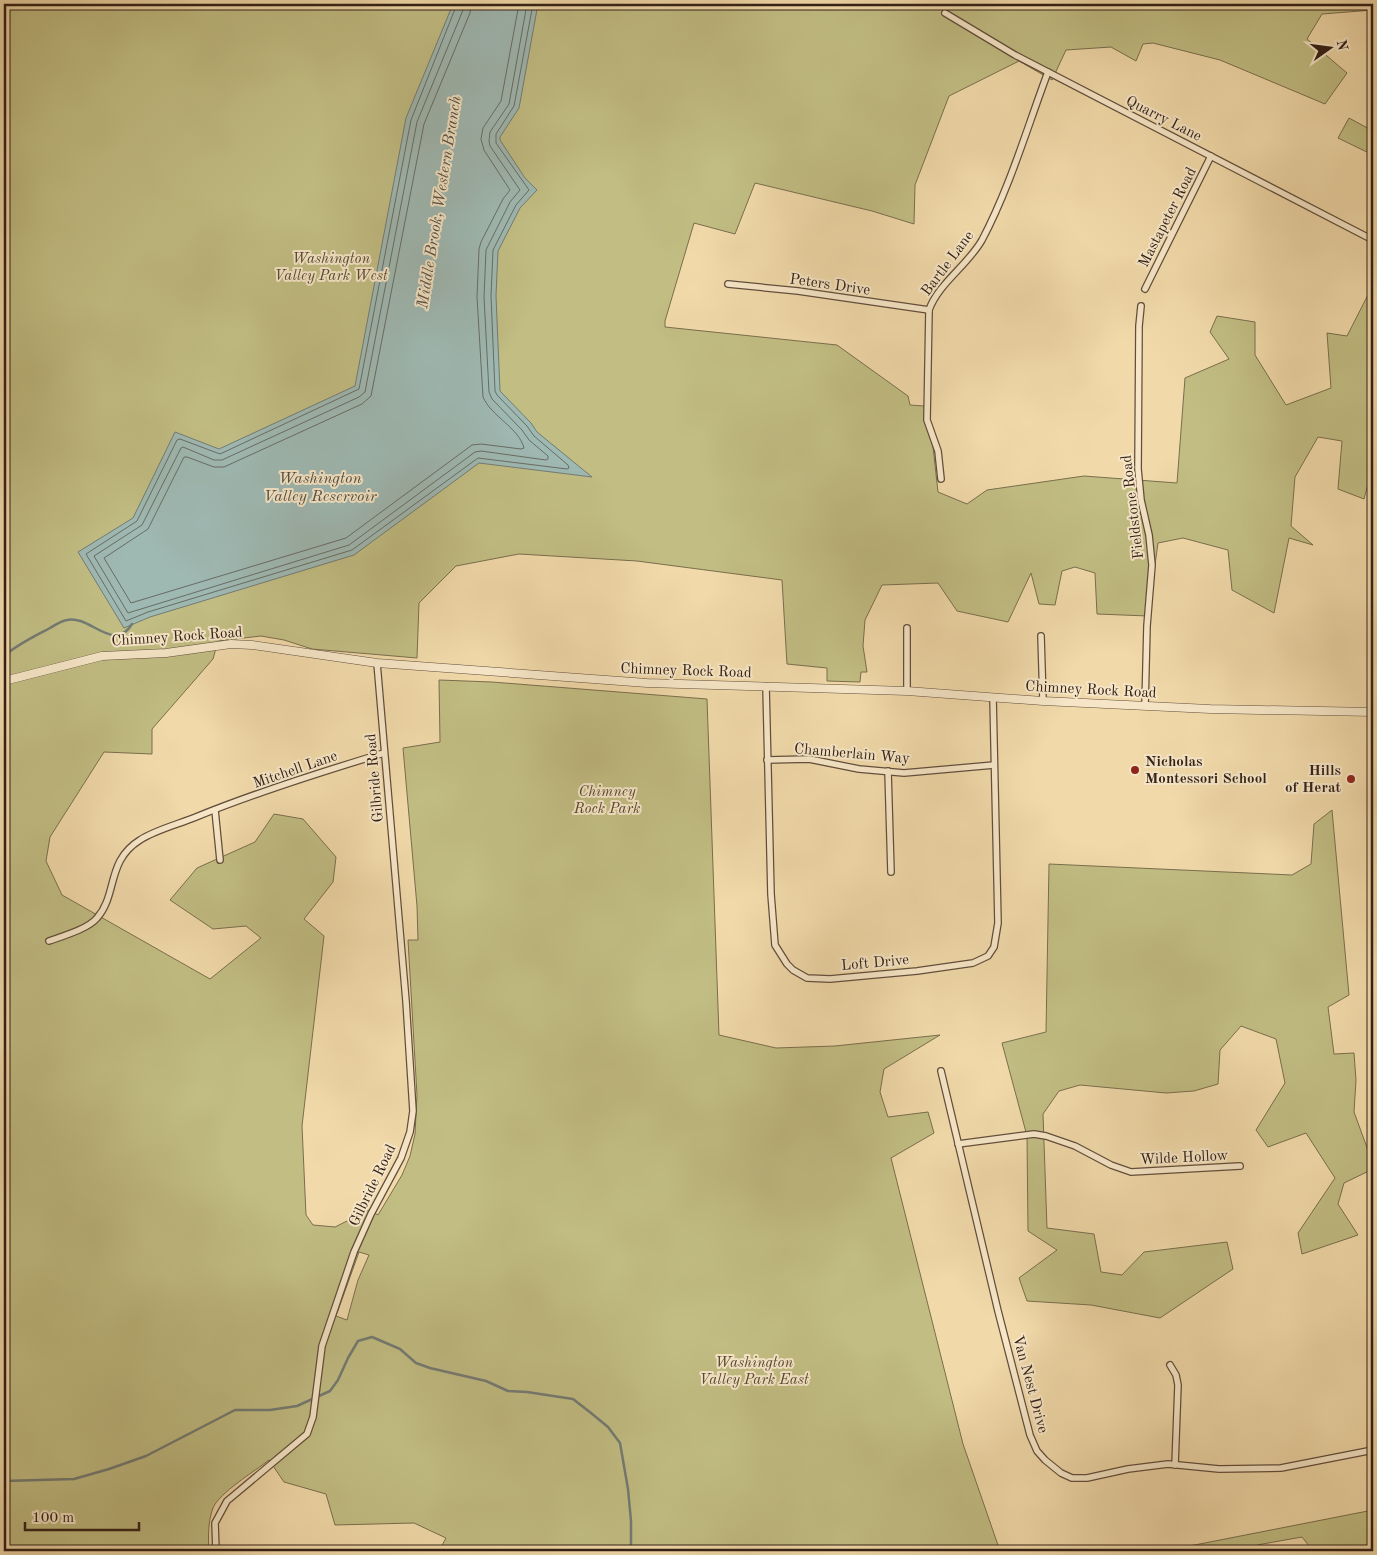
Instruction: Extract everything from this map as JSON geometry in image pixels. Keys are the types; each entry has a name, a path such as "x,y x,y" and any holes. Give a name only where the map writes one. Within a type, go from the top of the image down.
{"street":[{"name":"Quarry Lane","path":"945,13 1015,55 1373,240"},
{"name":"Bartle Lane","path":"941,480 938,451 927,420 929,310 938,294 970,258 981,241 1015,166 1048,72"},
{"name":"Mastapeter Road","path":"1145,289 1211,156"},
{"name":"Peters Drive","path":"728,284 798,291 929,310"},
{"name":"Fieldstone Road","path":"1141,306 1139,326 1138,469 1141,500 1149,535 1152,565 1147,626 1145,706"},
{"path":"906,691 907,628"},
{"path":"1041,636 1043,701"},
{"name":"Chimney Rock Road","path":"4,681 102,656 166,653 230,644 252,645 377,663 647,683 906,691 1145,706 1373,712"},
{"name":"Gilbride Road","path":"216,1551 215,1523 227,1501 307,1434 314,1410 322,1346 354,1252 371,1214 401,1158 410,1132 413,1111 405,991 377,663"},
{"name":"Loft Drive","path":"766,686 771,894 775,945 793,970 807,978 830,979 956,966 973,963 988,956 996,943 998,923 993,697"},
{"name":"Mitchell Lane","path":"49,941 96,920 105,907 112,878 119,861 129,848 141,839 214,810 384,752"},
{"name":"Chamberlain Way","path":"767,760 809,759 859,769 904,772 994,765"},
{"path":"888,771 891,872"},
{"path":"214,810 220,860"},
{"name":"Van Nest Drive","path":"941,1071 998,1311 1030,1435 1037,1452 1061,1473 1072,1478 1087,1478 1128,1469 1175,1465 1219,1469 1281,1468 1373,1450"},
{"name":"Wilde Hollow","path":"958,1144 1034,1134 1075,1146 1111,1165 1131,1172 1240,1166"},
{"path":"1170,1365 1176,1375 1178,1385 1175,1465"}],"green space":[{"path":"4,4 1373,4 1373,10 1322,14 1307,39 1347,73 1325,104 1220,60 1153,43 1143,44 1136,61 1111,47 1066,50 1052,80 1019,61 949,96 915,185 914,224 872,211 755,183 735,234 694,223 665,321 665,327 837,345 908,396 910,405 924,406 933,447 938,492 967,504 987,490 1084,476 1177,483 1185,378 1229,359 1210,332 1217,316 1255,322 1255,355 1286,405 1331,388 1327,333 1347,336 1373,285 1373,465 1364,499 1338,489 1342,441 1318,437 1295,477 1291,526 1313,545 1289,538 1274,613 1232,590 1228,550 1183,538 1158,543 1148,616 1097,614 1095,573 1075,567 1062,571 1055,605 1039,604 1031,573 1008,622 957,611 938,583 882,585 865,620 863,646 867,672 861,672 860,682 827,681 827,668 787,664 782,580 637,561 519,554 456,566 419,603 417,658 312,649 284,640 261,636 218,641 213,659 152,729 152,754 104,752 50,837 46,861 62,895 210,979 261,938 246,926 213,929 170,900 197,868 255,842 274,814 303,819 336,857 333,882 304,919 324,936 302,1126 306,1215 313,1225 335,1227 369,1210 378,1215 402,1175 410,1156 415,1134 417,1095 408,940 418,940 417,906 403,748 440,742 439,680 492,682 707,699 719,1035 776,1048 835,1046 940,1035 884,1069 880,1092 888,1117 928,1112 934,1133 891,1158 963,1444 1000,1551 439,1551 446,1538 414,1523 335,1525 326,1494 284,1482 269,1460 230,1489 213,1508 210,1518 209,1551 4,1551","holes":["359,1252 369,1255 358,1280 347,1320 336,1316"]},
{"path":"1349,118 1373,131 1373,155 1338,138"},
{"path":"1332,810 1349,995 1328,1007 1334,1054 1354,1053 1356,1080 1354,1112 1373,1164 1373,1169 1344,1183 1338,1204 1358,1235 1302,1254 1298,1233 1335,1178 1306,1133 1268,1147 1256,1130 1285,1083 1276,1039 1241,1026 1220,1050 1218,1084 1194,1091 1166,1093 1080,1085 1059,1091 1043,1114 1047,1228 1094,1234 1101,1272 1122,1275 1144,1252 1227,1242 1233,1269 1160,1318 1091,1305 1027,1301 1019,1278 1057,1250 1028,1231 1027,1136 1002,1043 1046,1032 1049,864 1292,875 1311,864 1314,824"},
{"path":"1373,1510 1373,1534 1365,1551 1313,1551 1302,1537 1257,1545 1256,1551 1164,1551"}],"water":[{"name":"Washington Valley Reservoir","path":"453,4 538,4 519,108 500,137 500,140 525,178 537,190 520,208 498,251 496,296 500,391 531,423 537,432 592,477 479,463 354,555 150,617 124,628 78,552 133,518 175,432 219,449 355,386 406,118"}],"waterway":[{"name":"Middle Brook, Western Branch","path":"4,656 26,641 65,621 75,620 84,622 101,631 117,635 125,632 132,624"},
{"path":"4,1481 74,1479 146,1456 235,1410 270,1410 297,1406 330,1391 338,1380 358,1341 372,1337 400,1349 416,1363 430,1368 486,1381 508,1391 573,1399 608,1427 620,1443 628,1489 631,1551"}],"place":[{"name":"Nicholas Montessori School","path":"1135,770"},
{"name":"Hills of Herat","path":"1351,779"}],"park label":[{"name":"Washington Valley Park West","path":"331,266"},
{"name":"Chimney Rock Park","path":"607,800"},
{"name":"Washington Valley Park East","path":"754,1370"}]}
